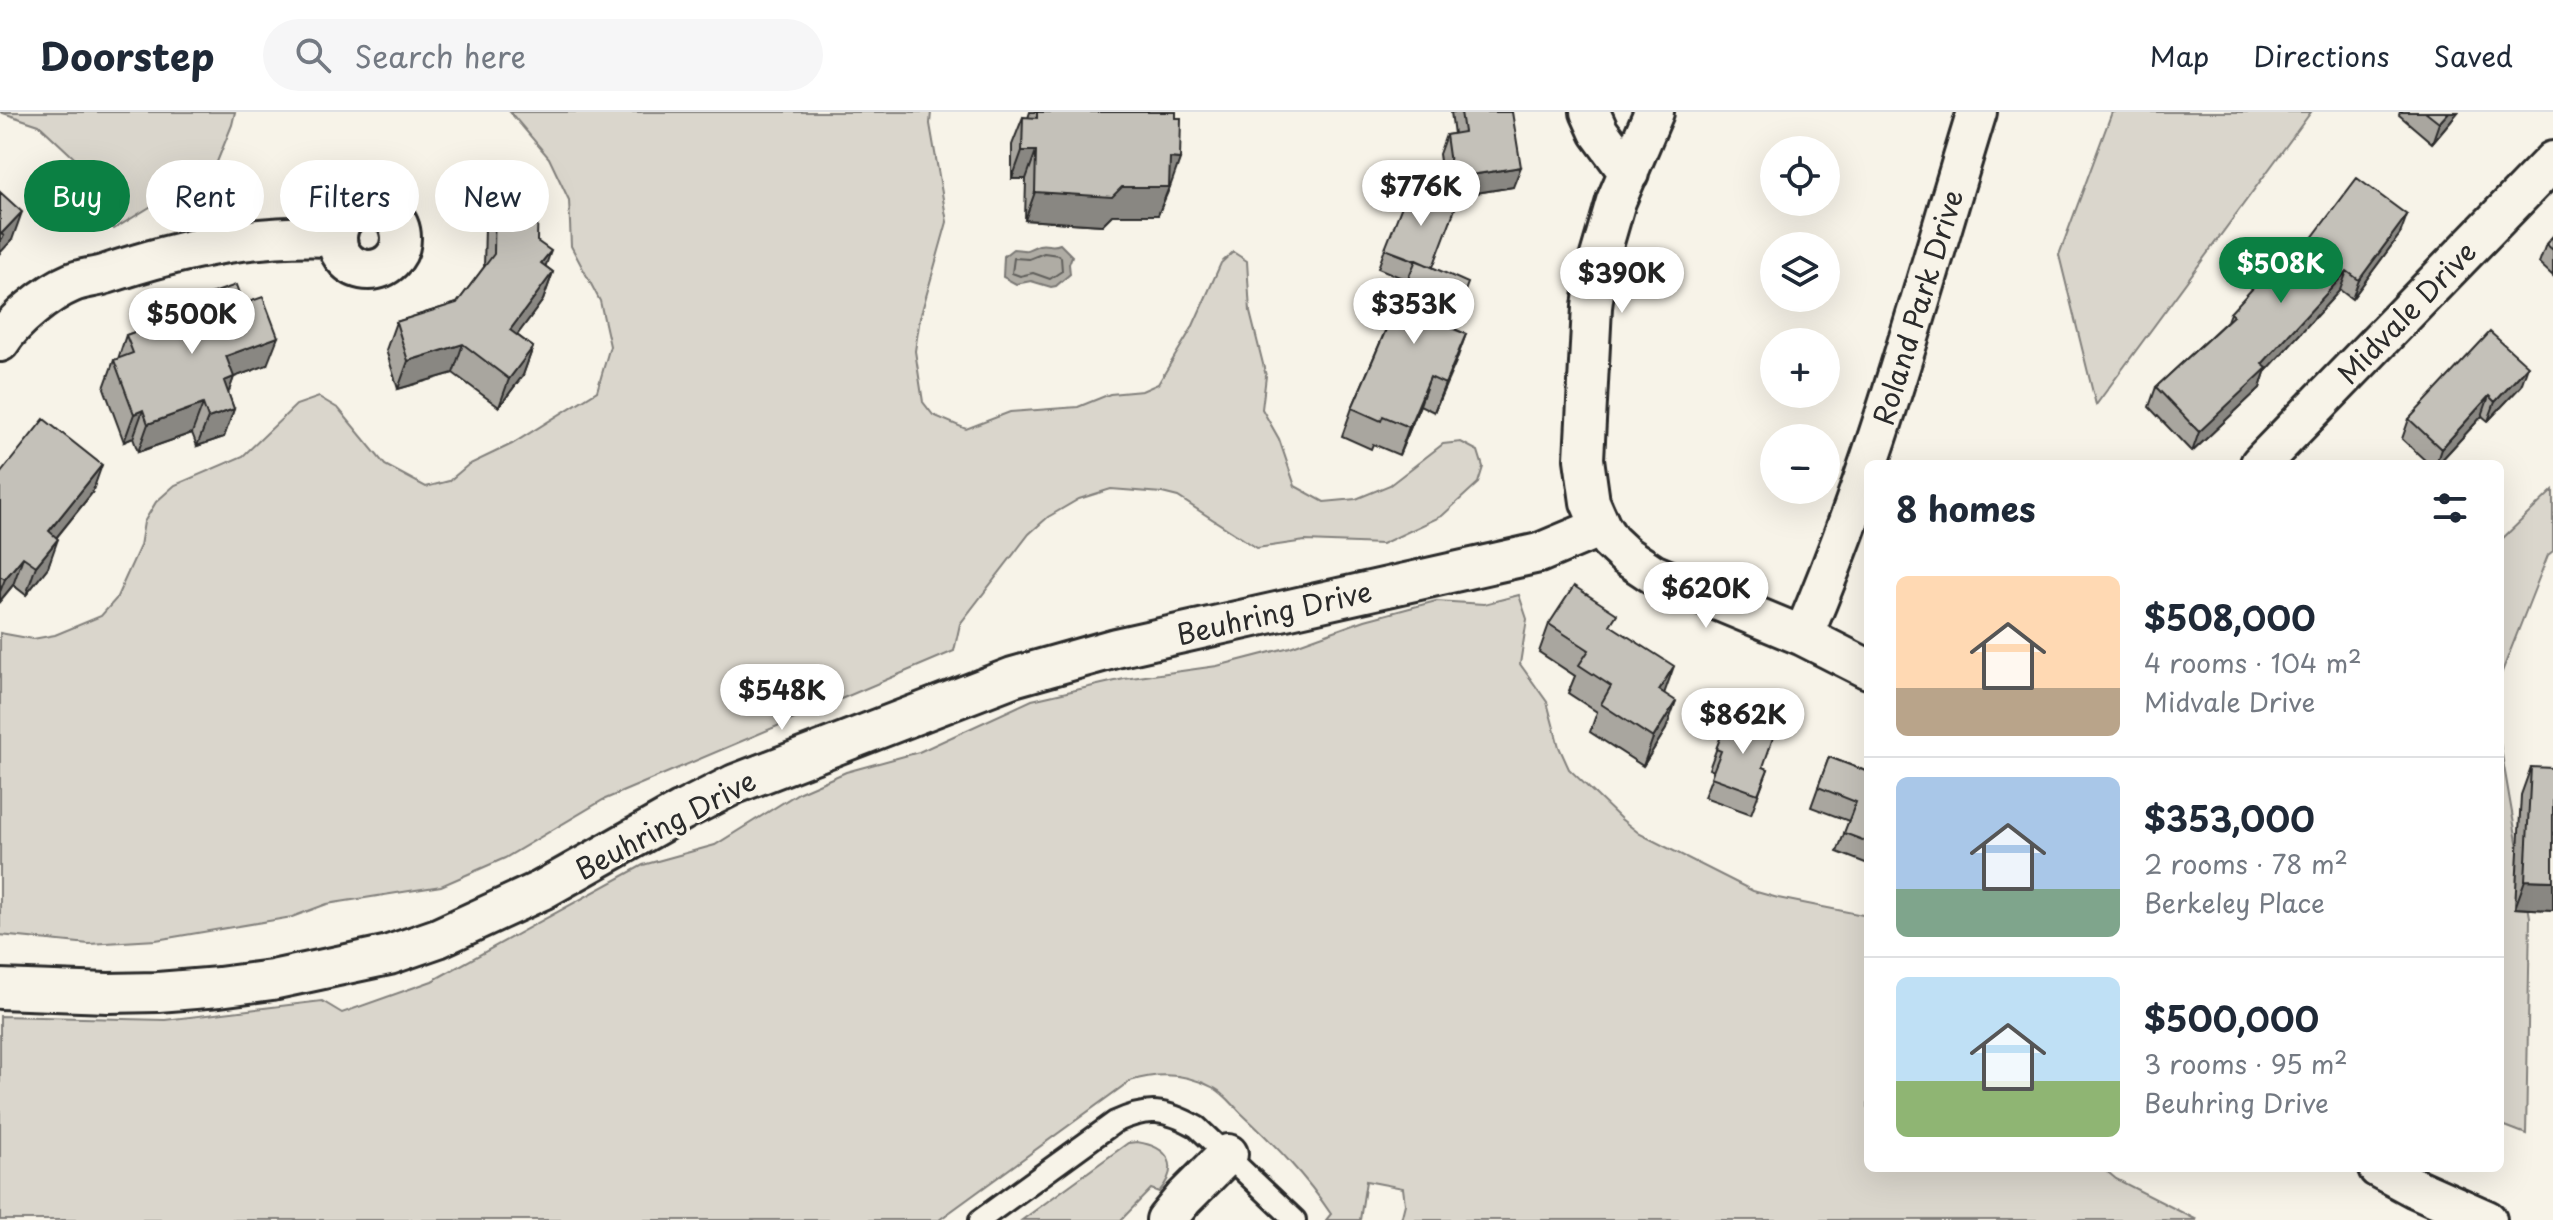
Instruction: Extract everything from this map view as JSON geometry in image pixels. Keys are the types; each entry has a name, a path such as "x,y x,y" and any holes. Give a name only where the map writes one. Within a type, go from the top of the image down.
{"street":[{"path":"1590,112 1599,132 1629,173"},
{"path":"1654,112 1605,232 1598,263 1592,307 1584,459 1590,502 1610,541 1653,574 1803,636 1864,667"},
{"name":"Roland Park Drive","path":"1868,460 1977,112"},
{"name":"Midvale Drive","path":"2264,460 2553,161"},
{"path":"0,342 8,329 67,284 84,278 164,255 228,242 285,236 336,237"},
{"path":"0,358 23,349 83,302 103,275"},
{"name":"Roland Park Drive","path":"1803,636 1849,519 1864,471"},
{"name":"Beuhring Drive","path":"0,989 146,992 219,987 272,980 389,955 438,938 542,890 735,784 1013,677 1116,648 1539,553 1601,527"},
{"path":"1166,1220 1228,1154"},
{"path":"2385,1172 2487,1220"}],"lane":[{"path":"980,1220 1115,1122 1138,1112 1157,1111 1179,1117 1197,1127 1295,1220"}],"shaded area":[{"path":"0,112 235,112 218,160 146,160 146,209 130,219 130,160 76,160 39,125"},
{"path":"510,112 931,112 930,124 947,222 920,318 915,351 923,402 933,415 966,429 1010,412 1078,407 1110,394 1142,391 1158,384 1192,328 1221,263 1233,252 1247,261 1250,312 1266,376 1262,409 1279,439 1295,486 1324,502 1356,499 1390,485 1443,444 1461,442 1478,451 1483,467 1478,483 1442,516 1382,544 1305,541 1257,548 1178,497 1111,489 1079,499 1048,517 1029,534 960,624 954,651 603,800 505,858 441,886 327,904 292,917 156,940 89,944 0,935 0,633 33,639 55,635 101,616 116,599 140,546 144,522 156,502 175,485 243,456 296,405 319,397 339,409 385,465 426,487 449,481 468,465 512,444 597,391 610,346 600,301 571,246 569,200 549,158"},
{"path":"2112,112 2311,112 2096,405 2059,255"},
{"path":"2553,490 2553,551 2548,555 2504,667 2504,537"},
{"path":"1519,595 1527,619 1520,664 1547,702 1559,747 1569,769 1621,819 1640,834 1753,891 1864,915 1864,1172 2108,1172 2197,1220 1401,1220 1405,1204 1403,1188 1366,1181 1360,1220 1326,1220 1331,1214 1311,1186 1221,1093 1193,1079 1162,1075 1130,1081 939,1220 0,1220 0,1016 165,1020 322,1001 342,1013 432,981 643,865 715,845 800,792 846,772 919,752 1032,700 1124,679 1217,666 1290,647 1365,620 1436,601 1484,604"},
{"path":"2504,766 2530,917 2526,1134 2504,1126"},
{"path":"1137,1142 1164,1153 1170,1166 1169,1174 1159,1192 1151,1189 1121,1220 1022,1220 1128,1143"}],"water":[{"path":"1060,244 1072,256 1070,274 1056,286 1031,281 1016,284 1003,277 1004,256 1013,249"}],"building":[{"path":"1037,112 1176,112 1176,118 1181,118 1180,159 1170,158 1169,187 1122,187 1112,197 1035,192 1036,151 1022,151 1023,117 1037,118"},
{"path":"1461,112 1512,112 1521,167 1452,178 1446,135 1464,132"},
{"path":"2425,112 2449,112 2439,123"},
{"path":"2357,178 2407,215 2359,280 2347,271 2262,364 2267,368 2199,432 2156,387 2233,316 2230,313 2287,251 2296,259"},
{"path":"1409,188 1456,206 1433,267 1385,249"},
{"path":"0,192 22,212 1,234 4,236 0,241"},
{"path":"494,232 537,232 537,241 551,251 541,263 553,272 510,330 533,347 509,379 463,344 408,361 396,322 457,303 494,254"},
{"path":"2553,236 2553,250 2546,244"},
{"path":"1416,260 1468,283 1451,328 1466,334 1445,384 1430,377 1409,427 1383,416 1381,421 1352,408"},
{"path":"236,285 243,304 263,297 278,337 226,356 234,377 224,381 234,409 208,418 203,404 148,424 143,410 134,414 114,360 133,353 126,335 199,309 196,299"},
{"path":"2490,332 2528,366 2495,402 2489,396 2441,449 2409,419"},
{"path":"44,419 102,465 49,531 58,539 36,566 23,557 5,579 0,576 0,474"},
{"path":"1574,586 1617,614 1610,625 1674,666 1659,690 1676,701 1653,738 1601,704 1611,686 1579,665 1589,650 1549,624"},
{"path":"1728,718 1774,735 1763,767 1768,769 1758,794 1711,777 1721,751 1716,749"},
{"path":"1829,757 1864,770 1864,840 1844,833 1856,802 1818,787"},
{"path":"2531,767 2553,768 2553,881 2525,880"}]}
